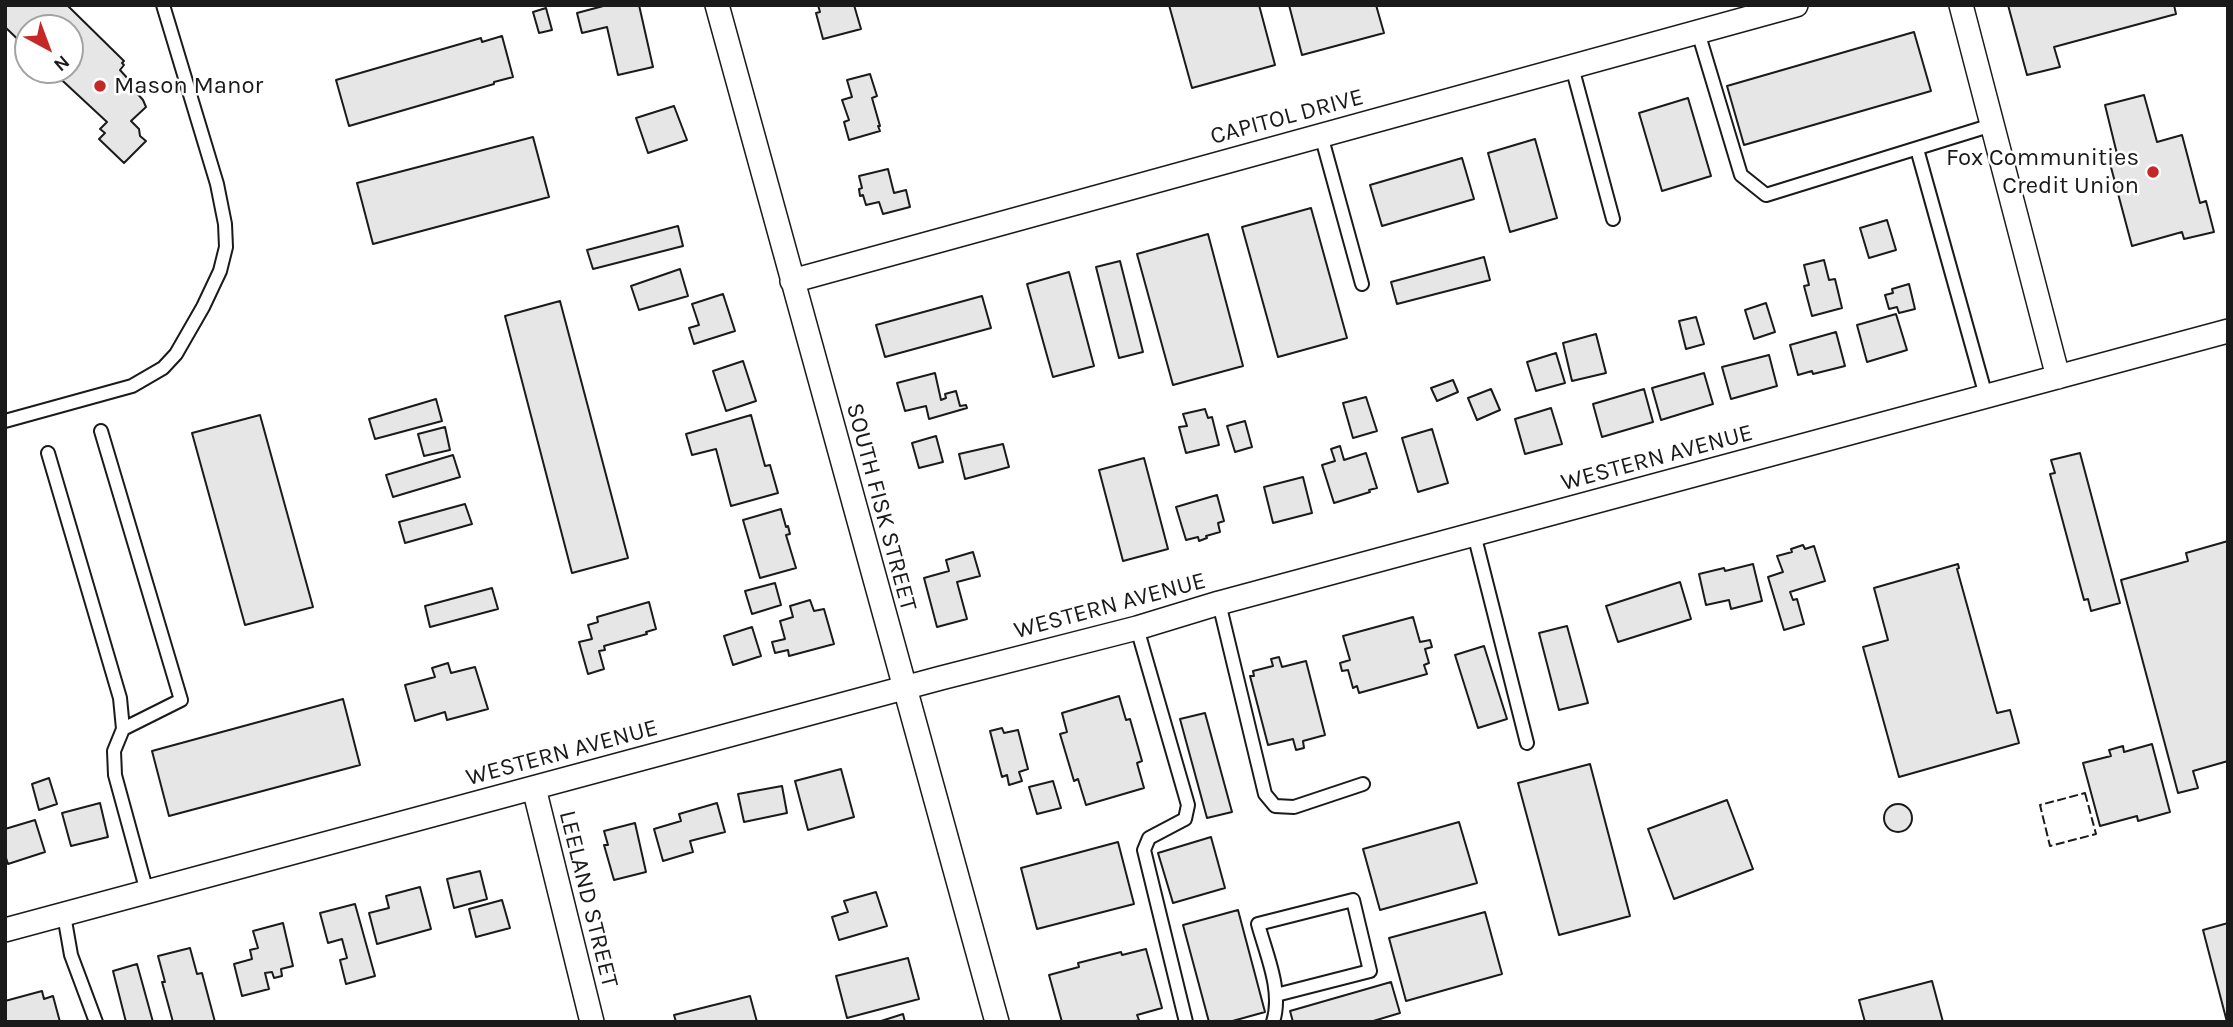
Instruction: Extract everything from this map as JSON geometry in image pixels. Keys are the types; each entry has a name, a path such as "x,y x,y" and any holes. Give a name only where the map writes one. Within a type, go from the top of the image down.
{"street":[{"name":"SOUTH FISK STREET","path":"717,5 997,1022"},
{"name":"CAPITOL DRIVE","path":"792,281 1796,5"},
{"path":"1961,5 2058,377"},
{"name":"WESTERN AVENUE","path":"5,930 1137,628 1219,603 2228,331"},
{"name":"LEELAND STREET","path":"534,788 592,1022"}],"lane":[{"path":"5,421 132,386 163,368 176,354 220,271 226,247 225,224 217,184 163,5"},
{"path":"1698,32 1741,175 1766,195 1992,125"},
{"path":"1572,66 1613,219"},
{"path":"1321,135 1362,284"},
{"path":"1917,149 1986,396"},
{"path":"102,431 181,700 123,729"},
{"path":"48,453 120,698 123,729 114,751 115,775 147,892"},
{"path":"1474,534 1528,743"},
{"path":"1219,603 1265,794 1275,807 1294,807 1363,784"},
{"path":"1137,628 1188,805 1185,819 1149,838 1144,850 1186,1022"},
{"path":"1273,1022 1277,1008 1276,995 1258,924 1353,900 1370,971 1276,995"},
{"path":"64,915 71,955 96,1022"}],"building":[{"name":"Mason Manor","path":"5,5 67,5 76,14 14,14 14,36 5,27"},
{"path":"607,5 639,5 653,67 618,75 607,27 582,33 577,13"},
{"path":"818,5 854,5 861,29 823,39 816,13 820,12"},
{"path":"1169,5 1259,5 1275,65 1192,88"},
{"path":"1289,5 1376,5 1384,33 1302,55"},
{"path":"2008,5 2174,5 2176,14 2054,47 2060,67 2027,75"},
{"path":"546,8 552,30 539,33 533,12"},
{"name":"Mason Manor","path":"84,22 124,61 120,70 129,80 127,82 137,90 135,91 146,107 131,121 146,141 124,163 99,139 105,133 100,129 107,122 66,84 84,84"},
{"path":"1914,32 1931,91 1744,145 1727,86"},
{"path":"502,36 513,77 349,126 336,80 481,38 482,42"},
{"path":"870,74 877,96 872,98 880,131 849,140 844,122 849,120 842,100 852,97 847,80"},
{"name":"Fox Communities Credit Union","path":"2144,95 2157,142 2182,135 2200,203 2206,201 2214,232 2184,239 2182,232 2132,246 2108,156 2117,154 2105,105"},
{"path":"1688,98 1711,176 1662,191 1639,113"},
{"path":"674,106 687,140 648,153 636,118"},
{"path":"533,137 549,197 373,244 357,183"},
{"path":"1535,139 1557,218 1510,232 1488,153"},
{"path":"1462,158 1474,199 1382,226 1370,185"},
{"path":"888,169 894,193 906,190 910,207 883,214 879,202 866,205 863,195 860,196 859,189 862,188 859,176"},
{"path":"1311,208 1347,338 1278,357 1242,227"},
{"path":"1887,220 1896,250 1869,258 1860,228"},
{"path":"678,226 683,246 593,269 587,250"},
{"path":"1208,234 1243,366 1173,385 1137,254"},
{"path":"1484,257 1490,280 1397,304 1391,282"},
{"path":"1824,260 1829,280 1835,279 1842,308 1812,316 1804,286 1809,285 1804,265"},
{"path":"1120,261 1143,352 1119,358 1096,267"},
{"path":"680,269 688,296 639,310 631,286"},
{"path":"1069,272 1094,366 1053,377 1027,284"},
{"path":"1909,284 1915,309 1899,313 1897,307 1889,309 1885,295 1893,293 1892,289"},
{"path":"723,294 735,331 694,344 689,328 699,325 692,304"},
{"path":"982,296 991,328 885,357 876,325"},
{"path":"560,301 628,558 572,573 505,316"},
{"path":"1766,303 1775,332 1754,339 1745,310"},
{"path":"1896,314 1907,350 1867,362 1857,325"},
{"path":"1696,317 1704,344 1686,349 1679,321"},
{"path":"1836,332 1845,366 1798,375 1790,345"},
{"path":"1596,334 1606,373 1572,381 1563,343"},
{"path":"1556,353 1565,383 1536,391 1527,362"},
{"path":"1769,355 1777,386 1731,399 1722,367"},
{"path":"743,361 756,401 726,411 713,371"},
{"path":"935,373 941,400 946,398 945,394 956,391 960,406 966,405 967,408 929,419 926,406 905,411 897,383"},
{"path":"1704,373 1713,404 1661,420 1652,388"},
{"path":"1453,380 1458,392 1437,401 1431,388"},
{"path":"1491,389 1500,410 1477,420 1468,398"},
{"path":"1644,389 1653,422 1602,437 1593,404"},
{"path":"1366,397 1377,431 1353,438 1343,403"},
{"path":"436,399 442,421 375,439 369,419"},
{"path":"1551,408 1562,444 1525,454 1515,419"},
{"path":"1205,409 1208,418 1212,417 1219,445 1186,453 1179,427 1187,426 1183,414"},
{"path":"260,415 313,607 245,625 192,433"},
{"path":"751,415 765,466 770,465 778,493 731,506 716,449 692,455 686,434"},
{"path":"1245,421 1252,447 1235,452 1227,426"},
{"path":"445,427 450,450 424,456 418,434"},
{"path":"1432,429 1448,483 1418,492 1402,438"},
{"path":"936,436 943,462 919,468 912,443"},
{"path":"1003,444 1009,467 965,479 959,454"},
{"path":"1340,446 1344,460 1366,453 1377,488 1334,503 1322,465 1335,461 1331,449"},
{"path":"2080,453 2120,603 2091,611 2088,599 2084,600 2050,474 2055,473 2051,460"},
{"path":"453,455 460,477 393,497 386,475"},
{"path":"1144,458 1168,549 1123,561 1099,470"},
{"path":"1303,477 1312,513 1273,523 1264,487"},
{"path":"1217,495 1224,521 1218,523 1220,532 1199,541 1198,537 1186,540 1176,507"},
{"path":"465,504 472,524 405,543 399,522"},
{"path":"781,509 786,527 788,526 790,534 786,535 796,568 760,578 743,520"},
{"path":"2228,541 2228,761 2193,771 2198,788 2178,793 2121,580 2188,561 2186,553"},
{"path":"1803,545 1805,549 1814,546 1825,581 1790,592 1793,600 1797,599 1804,624 1784,630 1768,577 1783,572 1777,556 1792,552 1791,549"},
{"path":"973,552 980,576 957,582 967,619 937,627 924,578 949,571 946,560"},
{"path":"1753,564 1762,601 1731,609 1729,600 1706,605 1699,574"},
{"path":"1958,564 1957,569 1997,713 2010,710 2019,743 1899,777 1863,647 1888,640 1874,588"},
{"path":"1680,582 1691,619 1618,642 1606,606"},
{"path":"775,583 781,605 752,614 745,591"},
{"path":"492,588 498,609 430,627 425,606"},
{"path":"810,600 814,611 824,609 834,644 789,656 788,650 775,653 772,642 785,639 780,621 793,617 790,606"},
{"path":"649,602 656,629 604,646 605,650 599,651 604,669 588,674 579,642 592,639 588,625 598,622 597,617"},
{"path":"1413,617 1420,642 1430,640 1432,647 1425,649 1429,663 1424,665 1427,674 1359,693 1357,686 1353,688 1348,670 1342,671 1340,663 1350,660 1343,636"},
{"path":"1567,626 1588,703 1559,710 1539,633"},
{"path":"752,627 761,656 733,665 724,636"},
{"path":"1484,646 1507,719 1478,728 1455,655"},
{"path":"1279,657 1282,667 1306,661 1325,735 1303,741 1304,748 1296,750 1293,739 1268,745 1250,676 1254,676 1253,671 1273,666 1271,659"},
{"path":"448,663 451,673 475,667 488,709 447,720 445,712 415,721 405,685 435,677 432,668"},
{"path":"1119,696 1126,720 1130,719 1142,761 1137,763 1144,788 1086,805 1078,779 1074,781 1060,734 1067,732 1062,713"},
{"path":"343,699 360,765 169,816 152,751"},
{"path":"1205,713 1232,812 1207,818 1180,719"},
{"path":"1002,728 1004,733 1018,730 1028,769 1019,772 1022,781 1009,785 1007,775 1002,777 990,731"},
{"path":"2152,744 2170,812 2138,821 2137,816 2100,826 2083,763 2111,756 2109,750 2123,746 2124,752"},
{"path":"1590,764 1630,916 1559,935 1518,783"},
{"path":"841,769 854,817 808,830 795,781"},
{"path":"49,778 57,804 39,810 32,784"},
{"path":"1053,781 1061,808 1037,814 1029,787"},
{"path":"782,786 787,813 744,822 738,794"},
{"path":"1727,800 1753,869 1674,899 1648,829"},
{"path":"100,803 108,837 71,846 62,813"},
{"path":"717,803 725,832 690,841 693,852 663,861 654,829 681,821 679,814"},
{"path":"1898,804 1908,808 1912,818 1908,828 1898,832 1888,828 1884,818 1888,808"},
{"path":"35,820 45,852 8,864 5,855 5,829"},
{"path":"1459,822 1477,883 1380,910 1363,849"},
{"path":"635,823 646,872 614,880 604,845 608,845 604,831"},
{"path":"1211,837 1225,888 1173,903 1158,853"},
{"path":"1118,842 1134,904 1037,929 1021,868"},
{"path":"480,871 487,899 454,908 447,879"},
{"path":"420,887 431,929 377,944 369,913 389,908 386,896"},
{"path":"876,892 887,926 839,940 832,917 848,912 844,901"},
{"path":"502,900 510,928 476,937 469,909"},
{"path":"355,904 375,976 346,984 340,960 347,958 342,939 328,943 320,913"},
{"path":"1238,910 1265,1012 1229,1022 1209,1022 1183,925"},
{"path":"1485,912 1502,974 1406,1001 1389,938"},
{"path":"283,923 293,966 281,969 282,976 274,978 272,972 265,973 269,989 242,996 234,964 252,959 250,950 258,948 253,931"},
{"path":"2228,923 2228,1022 2227,1022 2203,930"},
{"path":"190,948 197,974 202,973 215,1022 173,1022 158,956"},
{"path":"1146,949 1162,1008 1137,1015 1139,1020 1132,1022 1062,1022 1049,975 1079,967 1078,963 1121,952 1122,955"},
{"path":"908,958 919,999 847,1018 836,976"},
{"path":"137,964 153,1022 126,1022 113,971"},
{"path":"1932,981 1943,1022 1865,1022 1859,1000"},
{"path":"1391,982 1400,1013 1370,1022 1293,1022 1290,1011"},
{"path":"42,991 44,999 53,996 60,1022 5,1022 5,1001"},
{"path":"750,996 757,1022 676,1022 674,1015"},
{"path":"903,1014 905,1022 878,1022"}],"fence":[{"path":"2085,793 2096,834 2050,846 2040,805 2085,793"}],"place":[{"name":"Mason Manor","path":"100,86"},
{"name":"Fox Communities Credit Union","path":"2153,172"}]}
